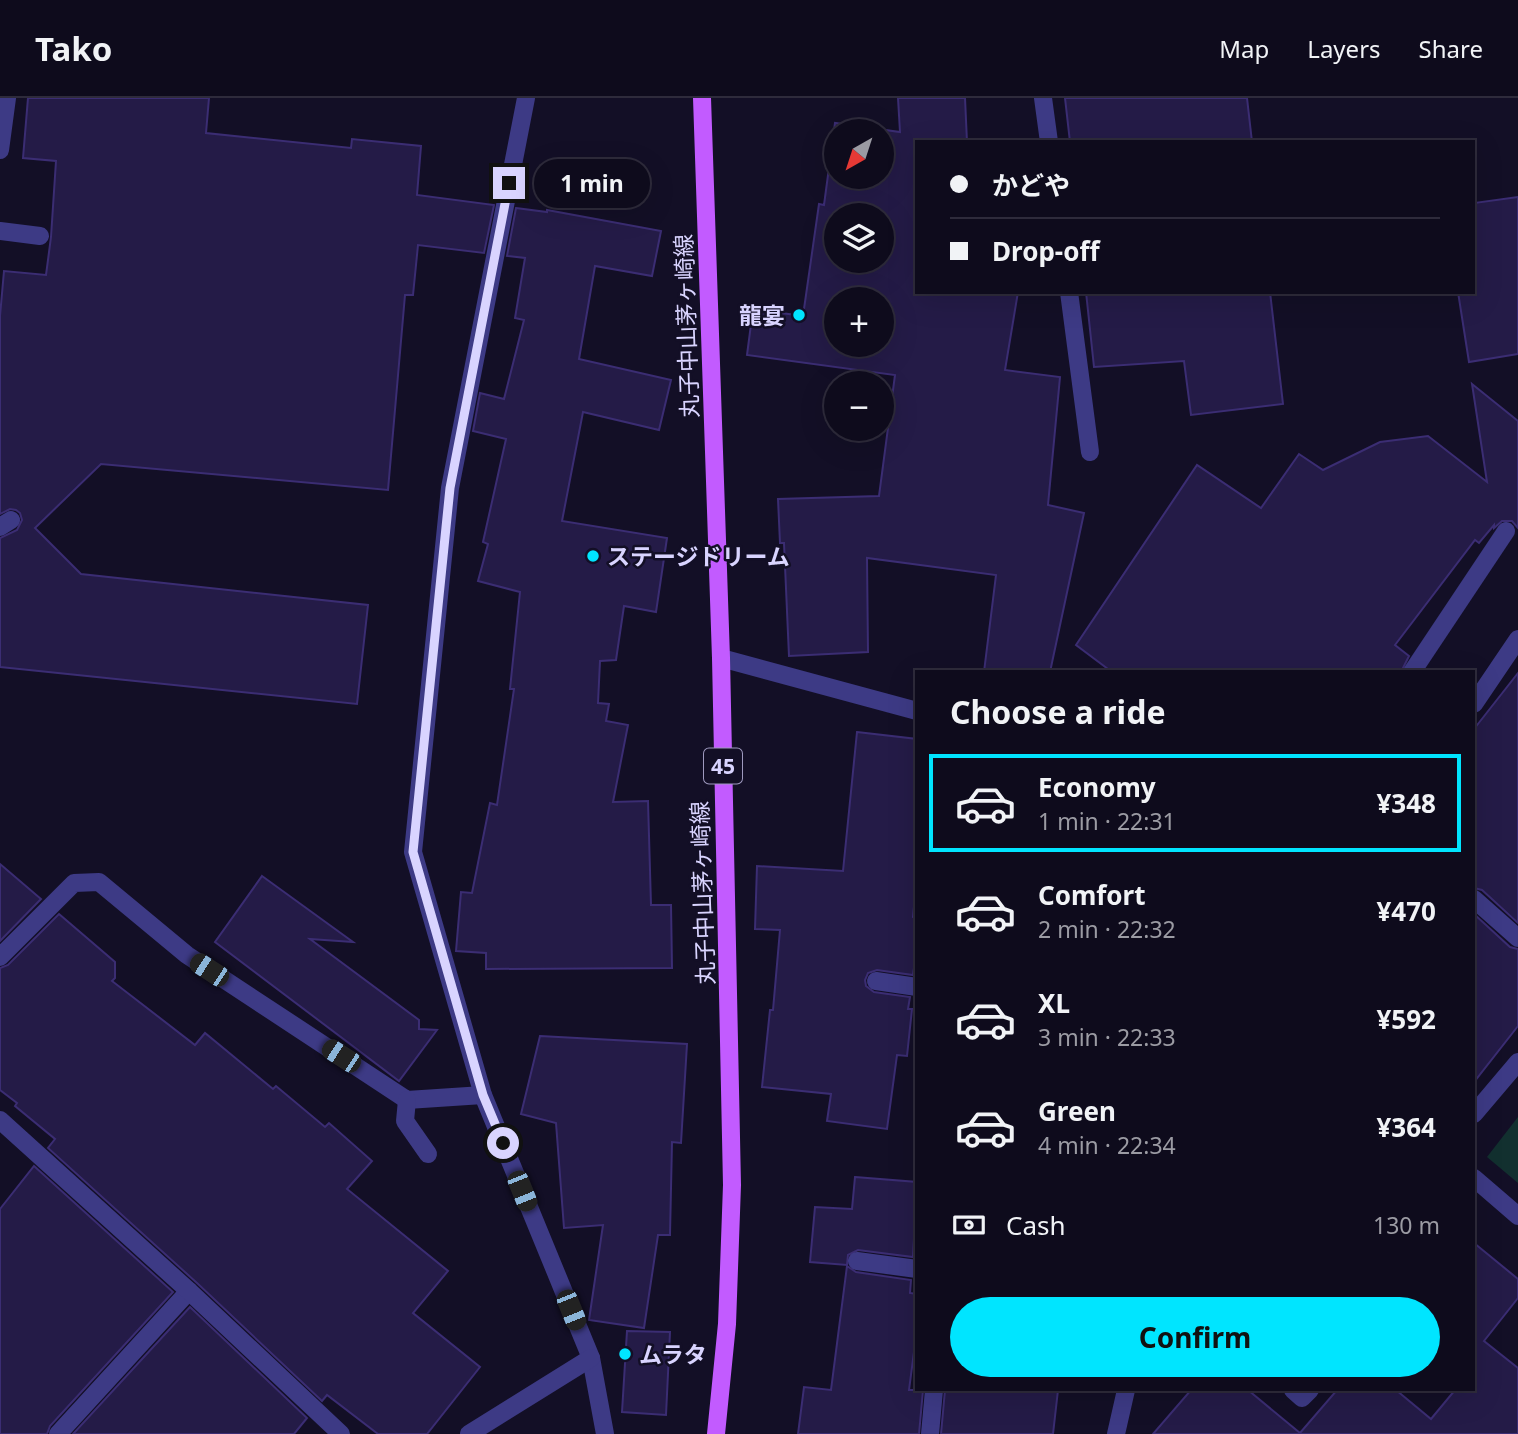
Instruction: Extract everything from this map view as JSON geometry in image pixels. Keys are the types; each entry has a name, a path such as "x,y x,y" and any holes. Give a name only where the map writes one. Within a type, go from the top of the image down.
{"main road":[{"name":"丸子中山茅ヶ崎線","path":"702,98 721,658 732,1185 727,1324 716,1434"}],"street":[{"path":"0,150 7,98"},
{"path":"526,98 450,488 413,852 483,1095 591,1358 605,1434"},
{"path":"1043,98 1049,140"},
{"path":"0,231 40,236"},
{"path":"1069,294 1090,452"},
{"path":"1413,670 1506,531"},
{"path":"1475,703 1518,639"},
{"path":"721,658 915,710"},
{"path":"0,957 74,883 99,882 187,955 407,1100 483,1095"},
{"path":"1475,900 1518,938"},
{"path":"876,981 915,987"},
{"path":"1475,1113 1518,1062"},
{"path":"407,1100 405,1121 428,1154"},
{"path":"0,1120 341,1434"},
{"path":"1475,1179 1518,1216"},
{"path":"858,1261 915,1269"},
{"path":"58,1434 189,1292"},
{"path":"469,1434 591,1358"},
{"path":"930,1434 934,1391"},
{"path":"1116,1434 1126,1391"},
{"path":"1294,1391 1302,1398 1309,1391"}],"green space":[{"path":"1518,1117 1518,1183 1487,1157"}],"building":[{"path":"28,98 209,98 206,133 351,148 352,139 421,146 417,195 494,205 484,253 418,245 413,295 405,295 388,490 101,464 35,528 81,574 368,605 357,704 0,667 0,538 17,530 22,520 16,510 10,509 0,514 0,316 4,271 46,275 56,161 23,158"},
{"path":"898,98 965,98 967,140 915,140 915,294 1018,294 1005,370 1060,377 1048,505 1084,513 1050,670 984,670 996,575 867,558 868,652 789,656 784,543 780,543 778,499 879,496 886,441 894,441 894,371 865,371 747,355 753,309 803,316 819,204 824,205 824,273 894,273 894,203 824,203 826,189 894,189 894,131 900,132"},
{"path":"1065,98 1247,98 1252,140 1070,140"},
{"path":"1518,197 1518,354 1469,362 1458,294 1475,294 1475,203"},
{"path":"516,208 547,210 661,231 652,276 595,266 579,359 671,380 659,430 583,412 562,521 667,538 656,612 624,606 616,660 600,661 598,703 609,704 606,721 628,725 613,802 648,801 651,905 671,905 672,968 486,969 486,953 456,951 461,892 472,893 490,803 497,805 514,689 510,689 520,592 478,581 488,544 483,542 506,439 473,431 480,393 504,399 524,320 515,318 525,258 507,256"},
{"path":"1086,294 1270,294 1283,404 1191,415 1184,361 1094,367"},
{"path":"1472,384 1518,421 1518,528 1512,521 1502,521 1494,528 1494,525 1479,543 1475,540 1395,645 1409,656 1402,670 1109,670 1076,645 1197,465 1261,508 1299,454 1323,470 1380,442 1428,436 1487,482"},
{"path":"1518,673 1518,923 1482,890 1475,888 1475,728"},
{"path":"857,732 915,739 913,975 877,970 868,973 865,980 866,986 874,992 910,997 908,1009 912,1009 907,1056 897,1055 887,1129 827,1121 831,1094 762,1087 770,1010 773,1010 780,930 755,929 757,866 843,871"},
{"path":"0,864 41,899 0,941"},
{"path":"262,876 353,942 310,939 419,1020 419,1029 437,1030 399,1081 215,942"},
{"path":"59,914 115,962 115,978 112,981 195,1045 205,1033 273,1089 276,1086 325,1127 329,1123 372,1161 347,1189 448,1271 413,1313 480,1367 427,1434 378,1434 327,1395 322,1401 48,1148 55,1139 0,1090 0,968 8,965"},
{"path":"1475,915 1510,947 1518,949 1518,1026 1475,1081"},
{"path":"540,1036 687,1044 681,1143 672,1142 670,1235 658,1235 644,1328 589,1320 603,1225 564,1228 556,1123 521,1114"},
{"path":"34,1166 173,1292 50,1426 47,1434 0,1434 0,1209"},
{"path":"855,1177 915,1182 913,1257 858,1250 848,1255 847,1265 810,1262 815,1207 852,1209"},
{"path":"1475,1244 1518,1279 1518,1298 1484,1341 1518,1368 1518,1434 1153,1434 1190,1391 1249,1391 1300,1433 1336,1391 1397,1391 1431,1419 1454,1391 1475,1391"},
{"path":"847,1266 856,1272 911,1280 910,1293 915,1294 915,1344 909,1390 923,1391 919,1434 798,1434 804,1387 831,1390"},
{"path":"190,1307 307,1418 294,1434 73,1434"},
{"path":"627,1331 670,1332 666,1415 622,1412"},
{"path":"945,1391 1058,1391 1053,1434 941,1434"}],"place":[{"name":"龍宴","path":"799,315"},
{"name":"ステージドリーム","path":"593,556"},
{"name":"ムラタ","path":"625,1354"}],"route":[{"path":"503,1143 483,1095 413,852 450,488 509,183"}]}
